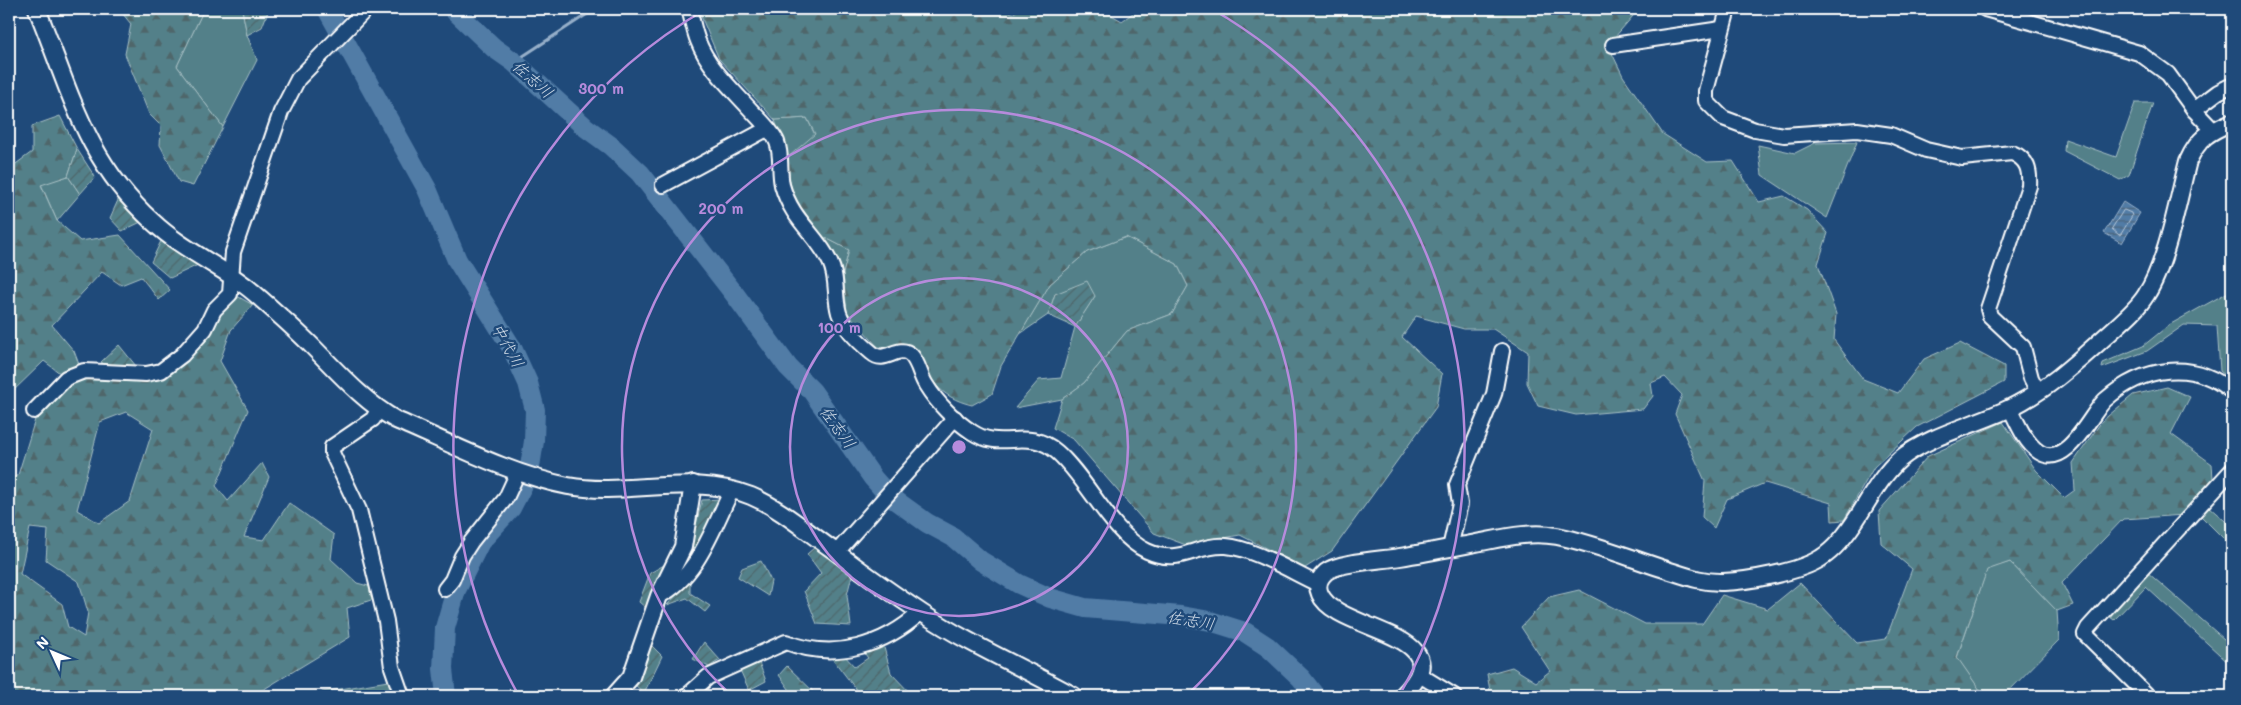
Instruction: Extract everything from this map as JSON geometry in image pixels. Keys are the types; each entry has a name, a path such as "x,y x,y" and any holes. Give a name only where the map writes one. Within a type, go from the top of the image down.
{"street":[{"path":"37,9 69,97 97,154 122,192 154,224 255,293 378,410 396,420 518,472 569,486 608,490 694,484 732,490 751,496 772,507 921,612 953,632 1074,696"},
{"path":"34,411 66,378 84,372 146,374 161,370 182,355 205,329 214,310 230,294 233,252 281,112 298,78 366,9"},
{"path":"689,9 698,42 714,69 768,129 777,143 782,184 794,214 828,259 835,274 839,314 848,329 874,356 885,357 897,351 906,352 913,357 924,383 934,398 973,433 996,441 1030,438 1046,443 1075,470 1108,516 1134,542 1146,550 1166,557 1180,556 1209,547 1240,547 1318,584"},
{"path":"1728,9 1721,29 1706,91 1706,101 1723,118 1755,130 1784,135 1857,130 1891,135 1926,150 1962,158 2012,153 2020,156 2025,161 2030,176 2029,186 1988,309 1990,316 2023,347 2031,378 2038,392"},
{"path":"1985,9 2139,53 2168,74 2194,110 2213,130"},
{"path":"1613,45 1721,29"},
{"path":"2194,110 2218,92 2232,85"},
{"path":"1402,696 1410,689 1418,674 1420,662 1415,651 1401,640 1336,611 1324,601 1318,591 1318,584 1323,575 1335,566 1371,562 1517,535 1536,534 1556,536 1586,543 1697,580 1718,582 1740,581 1801,568 1820,559 1850,529 1883,478 1901,458 1932,441 2010,408 2038,392 2060,378 2131,314 2146,295 2160,266 2188,162 2195,146 2213,130 2232,122"},
{"path":"663,185 768,129"},
{"path":"1450,548 1460,504 1457,485 1494,394 1502,351"},
{"path":"2010,408 2031,444 2040,453 2048,454 2066,450 2079,436 2104,401 2123,386 2157,372 2181,369 2206,374 2232,392"},
{"path":"378,410 373,419 332,447 332,453 359,510 386,621 392,668 402,696"},
{"path":"836,553 955,418"},
{"path":"2148,696 2085,634 2088,628 2232,470"},
{"path":"446,588 452,580 462,556 506,498 518,472"},
{"path":"616,696 631,677 659,596 682,547 694,484"},
{"path":"659,596 670,590 695,564 732,490"},
{"path":"687,696 708,677 786,642 806,650 858,648 906,626 921,612"},
{"path":"1418,674 1454,696"}],"green space":[{"path":"123,9 204,9 177,66 223,127 193,186 179,182 160,145 161,126 149,114 125,54 131,24 122,13"},
{"path":"204,9 242,9 247,35 257,60 223,127 177,66"},
{"path":"242,9 269,9 262,27 247,35"},
{"path":"698,9 980,9 1014,13 1019,9 1101,9 1122,21 1136,9 1639,9 1608,45 1623,76 1663,134 1707,162 1733,161 1759,202 1784,196 1807,210 1828,233 1818,264 1836,314 1834,340 1863,379 1898,393 1924,359 1960,343 2004,366 2004,382 1917,427 1874,467 1844,520 1832,521 1831,503 1765,483 1727,499 1714,528 1702,517 1705,481 1675,414 1682,395 1665,377 1651,383 1653,396 1643,409 1576,415 1538,406 1527,383 1528,352 1493,329 1464,329 1416,316 1402,337 1442,374 1436,407 1332,551 1305,568 1240,535 1186,545 1154,533 1074,440 1053,428 1062,399 1084,383 1127,331 1172,314 1188,286 1177,264 1126,237 1087,252 1050,284 1001,366 992,394 972,405 951,397 930,378 912,350 878,347 847,312 843,274 849,250 820,235 793,203 787,158 815,134 807,118 775,120 719,59"},
{"path":"2135,103 2153,103 2129,175 2120,180 2064,151 2065,139 2116,157"},
{"path":"60,116 77,149 68,176 41,185 57,221 80,241 120,235 170,290 159,300 141,277 121,285 102,272 52,325 74,351 83,375 158,378 221,310 237,296 253,305 231,330 220,361 248,410 216,486 228,501 262,463 269,477 244,537 264,540 289,503 334,535 331,559 357,583 372,587 374,599 347,608 350,637 261,691 261,696 9,696 9,480 18,475 37,413 69,380 44,361 9,395 9,169 32,152 32,126","holes":["126,412 153,429 130,501 99,523 77,510 100,422","30,528 48,530 46,560 79,582 88,612 84,637 68,627 62,604 20,574"]},
{"path":"807,118 815,135 787,158 775,120"},
{"path":"1857,142 1827,218 1762,175 1758,145 1795,153 1815,143"},
{"path":"77,149 95,177 80,194 68,176"},
{"path":"68,176 80,194 57,221 41,184"},
{"path":"119,198 141,222 122,231 110,218"},
{"path":"820,235 849,250 843,274"},
{"path":"1126,237 1177,264 1188,286 1172,314 1127,331 1084,383 1062,399 1015,408 1039,380 1061,378 1075,327 1095,296 1055,294 1048,315 1020,334 1050,284 1087,252"},
{"path":"161,241 198,265 170,278 151,262"},
{"path":"1087,281 1095,296 1075,327 1048,315 1055,294"},
{"path":"2232,290 2232,381 2220,371 2217,326 2184,325 2147,351 2102,368 2103,363 2143,346 2169,325"},
{"path":"119,345 136,366 115,371 101,362"},
{"path":"2167,387 2190,397 2171,434 2212,464 2213,479 2185,515 2123,519 2062,583 2073,605 2057,611 2010,562 1987,570 1957,657 1984,696 1491,696 1487,674 1512,667 1536,682 1550,671 1521,627 1549,597 1579,590 1645,624 1702,624 1722,595 1768,609 1800,583 1857,643 1886,639 1912,569 1881,543 1879,511 1928,456 2003,422 2036,470 2064,498 2075,490 2073,463 2102,421 2133,395"},
{"path":"721,499 694,556 679,571 690,550 702,500"},
{"path":"2208,506 2232,527 2232,547 2200,515"},
{"path":"815,547 852,575 847,595 851,626 817,624 804,591 821,573 807,554"},
{"path":"761,561 771,581 768,596 738,577 742,568"},
{"path":"2010,562 2057,611 2059,640 2004,696 1984,696 1957,658 1987,569"},
{"path":"664,565 646,608 639,602 650,573"},
{"path":"2147,572 2232,646 2232,666 2146,587 2114,620 2106,614"},
{"path":"690,581 690,593 710,606 705,612 687,598 667,605"},
{"path":"704,642 720,660 709,667 693,659"},
{"path":"883,644 891,673 913,696 861,696 829,654 842,653 855,667 868,658 862,650"},
{"path":"651,645 662,656 644,693 635,685"},
{"path":"758,660 766,681 749,690 740,670"},
{"path":"787,666 818,696 794,696 779,675"},
{"path":"388,681 396,696 318,696 322,692"}],"water":[{"path":"2123,202 2140,213 2122,243 2104,233"}],"waterway":[{"name":"中代川","path":"327,9 427,189 457,260 512,348 528,383 535,410 534,441 529,473 511,508 480,542 456,590 445,628 443,669 446,696"},
{"name":"佐志川","path":"453,9 494,48 514,62 585,127 611,146 640,173 736,296 788,367 812,391 873,478 888,495 927,523 953,537 981,561 1019,584 1050,598 1085,608 1181,616 1210,621 1245,632 1268,647 1301,678 1315,696"},
{"path":"514,62 595,9"},
{"path":"994,9 1013,9"}]}
